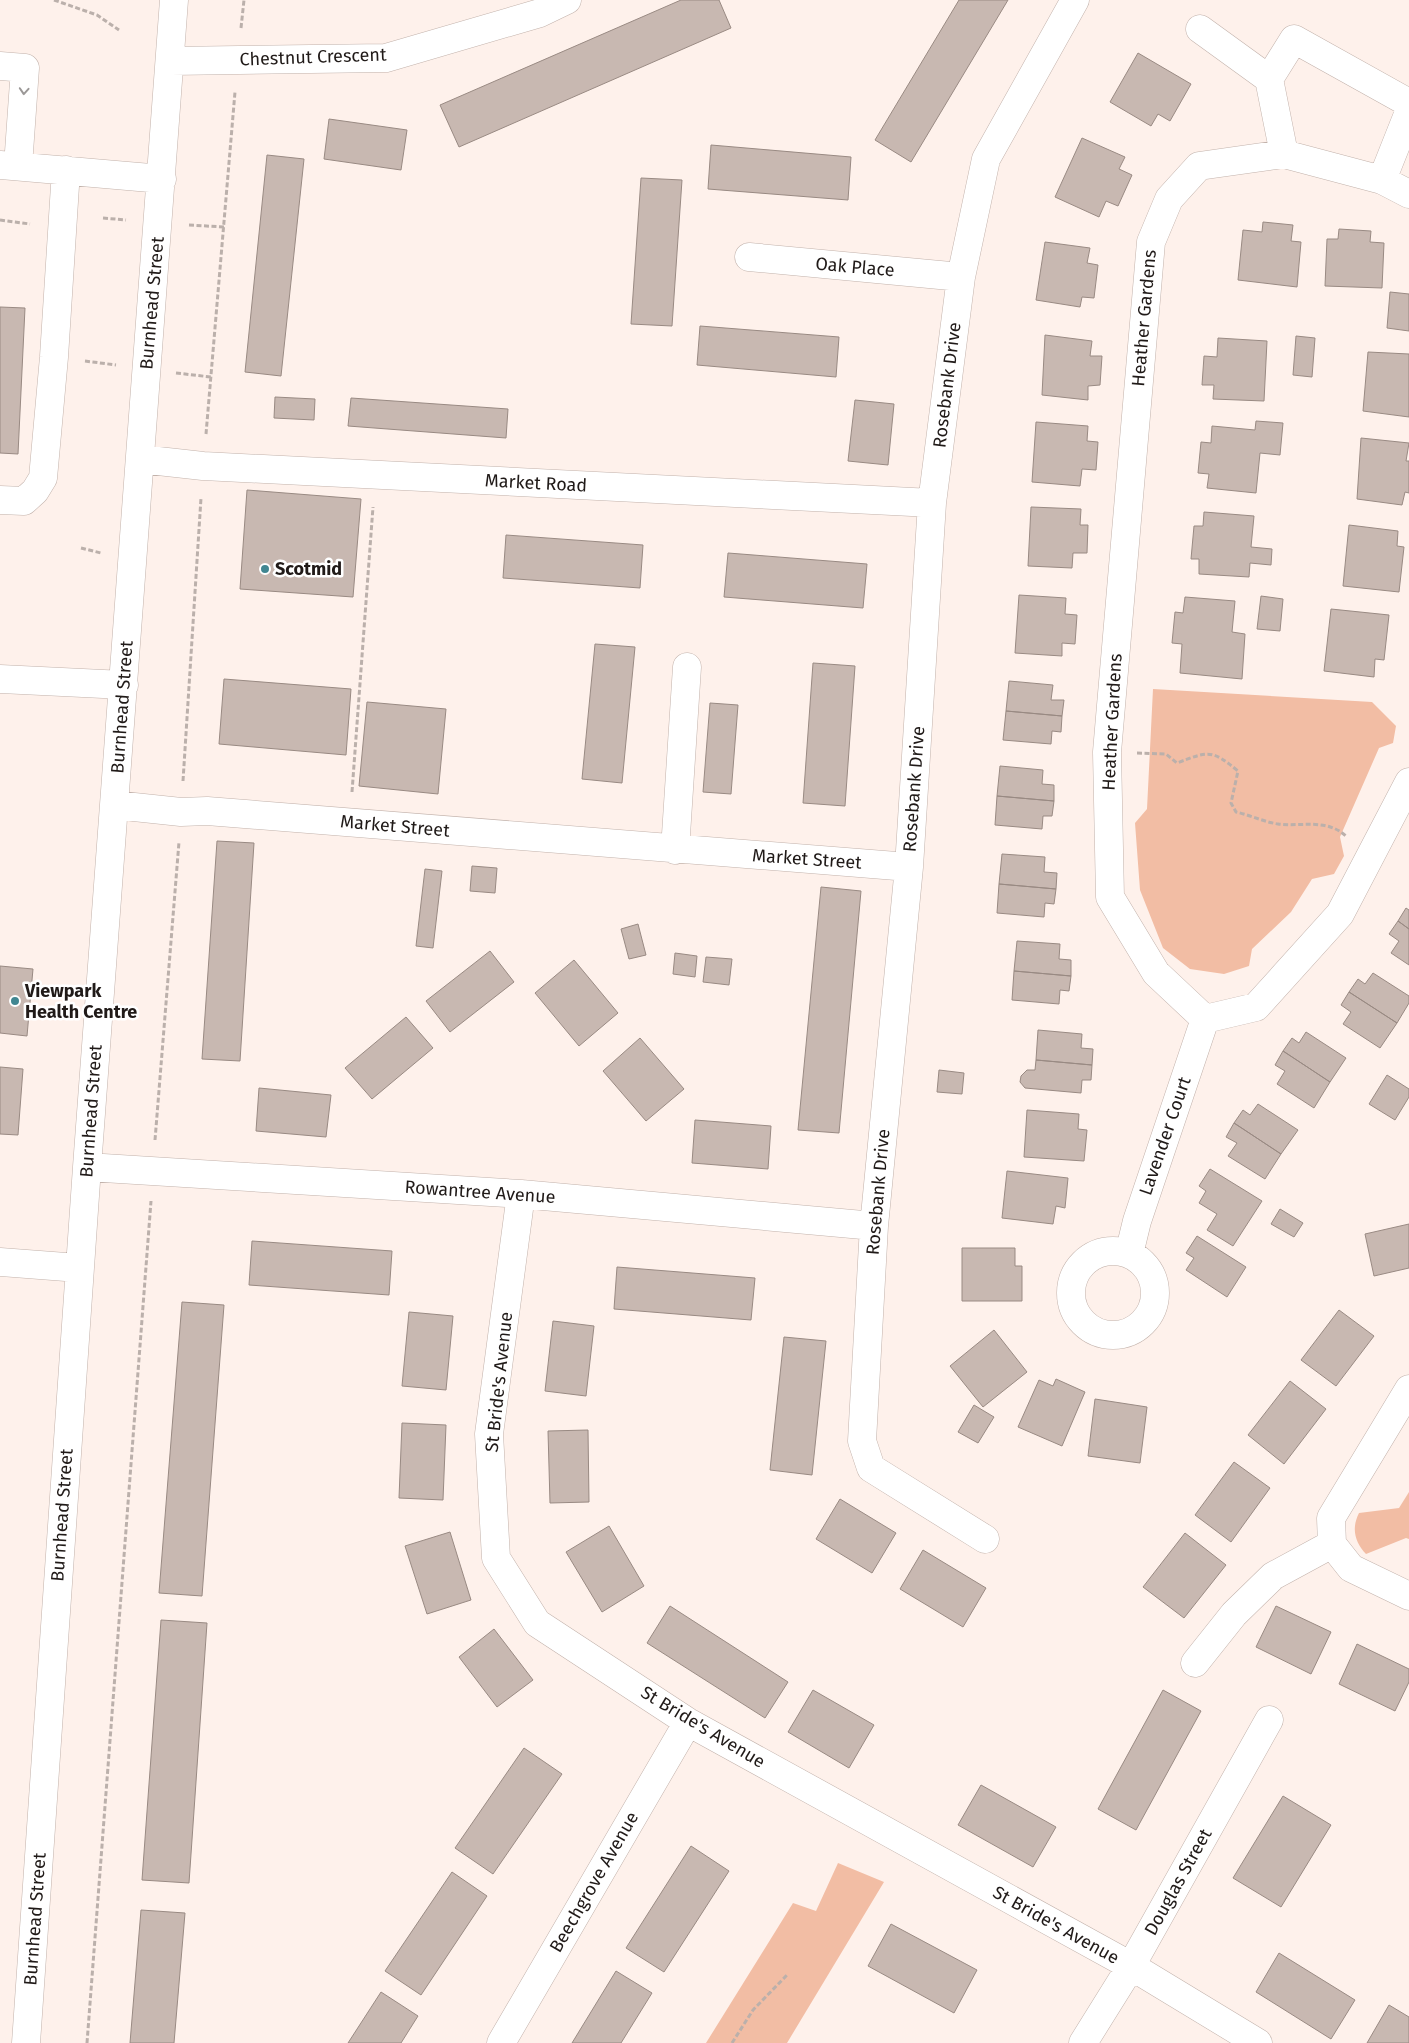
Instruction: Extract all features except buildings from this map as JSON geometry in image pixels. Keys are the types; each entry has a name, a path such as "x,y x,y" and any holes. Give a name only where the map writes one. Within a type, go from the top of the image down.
{"street":[{"name":"Burnhead Street","path":"26,2043 86,1166 115,805 174,0"},
{"name":"Chestnut Crescent","path":"171,61 386,58 540,13 566,0"},
{"name":"Rosebank Drive","path":"985,1539 871,1468 862,1441 874,1226 909,867 932,503 961,277 986,159 1075,0"},
{"path":"1200,29 1269,79 1284,154"},
{"path":"1269,79 1294,39 1409,103"},
{"path":"0,66 25,68 9,165 162,179"},
{"path":"1382,180 1409,112"},
{"name":"Heather Gardens","path":"1205,1019 1156,973 1110,897 1107,752 1151,242 1169,199 1199,166 1284,154 1382,180 1409,194"},
{"path":"0,500 24,501 35,491 43,478 54,357 66,170"},
{"name":"Oak Place","path":"749,257 961,277"},
{"name":"Market Road","path":"140,459 203,466 932,503"},
{"path":"675,850 687,667"},
{"path":"0,679 124,685"},
{"path":"1205,1019 1256,1007 1340,914 1409,782"},
{"name":"Market Street","path":"115,805 181,812 206,811 675,850 909,867"},
{"name":"Lavender Court","path":"1130,1254 1137,1220 1205,1019"},
{"name":"Rowantree Avenue","path":"86,1166 520,1194 874,1226"},
{"name":"St Bride's Avenue","path":"520,1194 489,1434 496,1558 537,1623 688,1722 1131,1966 1258,2043"},
{"path":"0,1262 79,1268"},
{"path":"1409,1389 1331,1518 1332,1544 1351,1568 1409,1596"},
{"path":"1195,1663 1234,1614 1273,1576 1332,1544"},
{"name":"Douglas Street","path":"1084,2043 1131,1966 1269,1720"},
{"name":"Beechgrove Avenue","path":"501,2043 688,1722"}],"path":[{"path":"54,0 97,15 119,30"},
{"path":"87,2043 181,812 203,466 237,60 244,0"},
{"path":"349,822 376,474"},
{"path":"1107,752 1166,754 1177,763 1203,753 1218,755 1238,771 1231,803 1236,812 1279,824 1300,823 1336,827 1369,858"},
{"path":"732,2043 753,2010 787,1975"}],"shaded area":[{"path":"1153,689 1372,702 1396,726 1393,743 1379,748 1340,837 1344,856 1334,874 1312,879 1291,912 1252,949 1249,966 1224,974 1190,969 1163,948 1140,890 1135,823 1147,809"},
{"path":"1409,1492 1409,1539 1406,1538 1366,1554 1359,1545 1355,1535 1355,1524 1359,1513 1399,1508"},
{"path":"838,1863 884,1882 787,2043 706,2043 793,1903 816,1911"}],"place":[{"name":"Scotmid","path":"265,569"},
{"name":"Viewpark Health Centre","path":"15,1001"}]}
